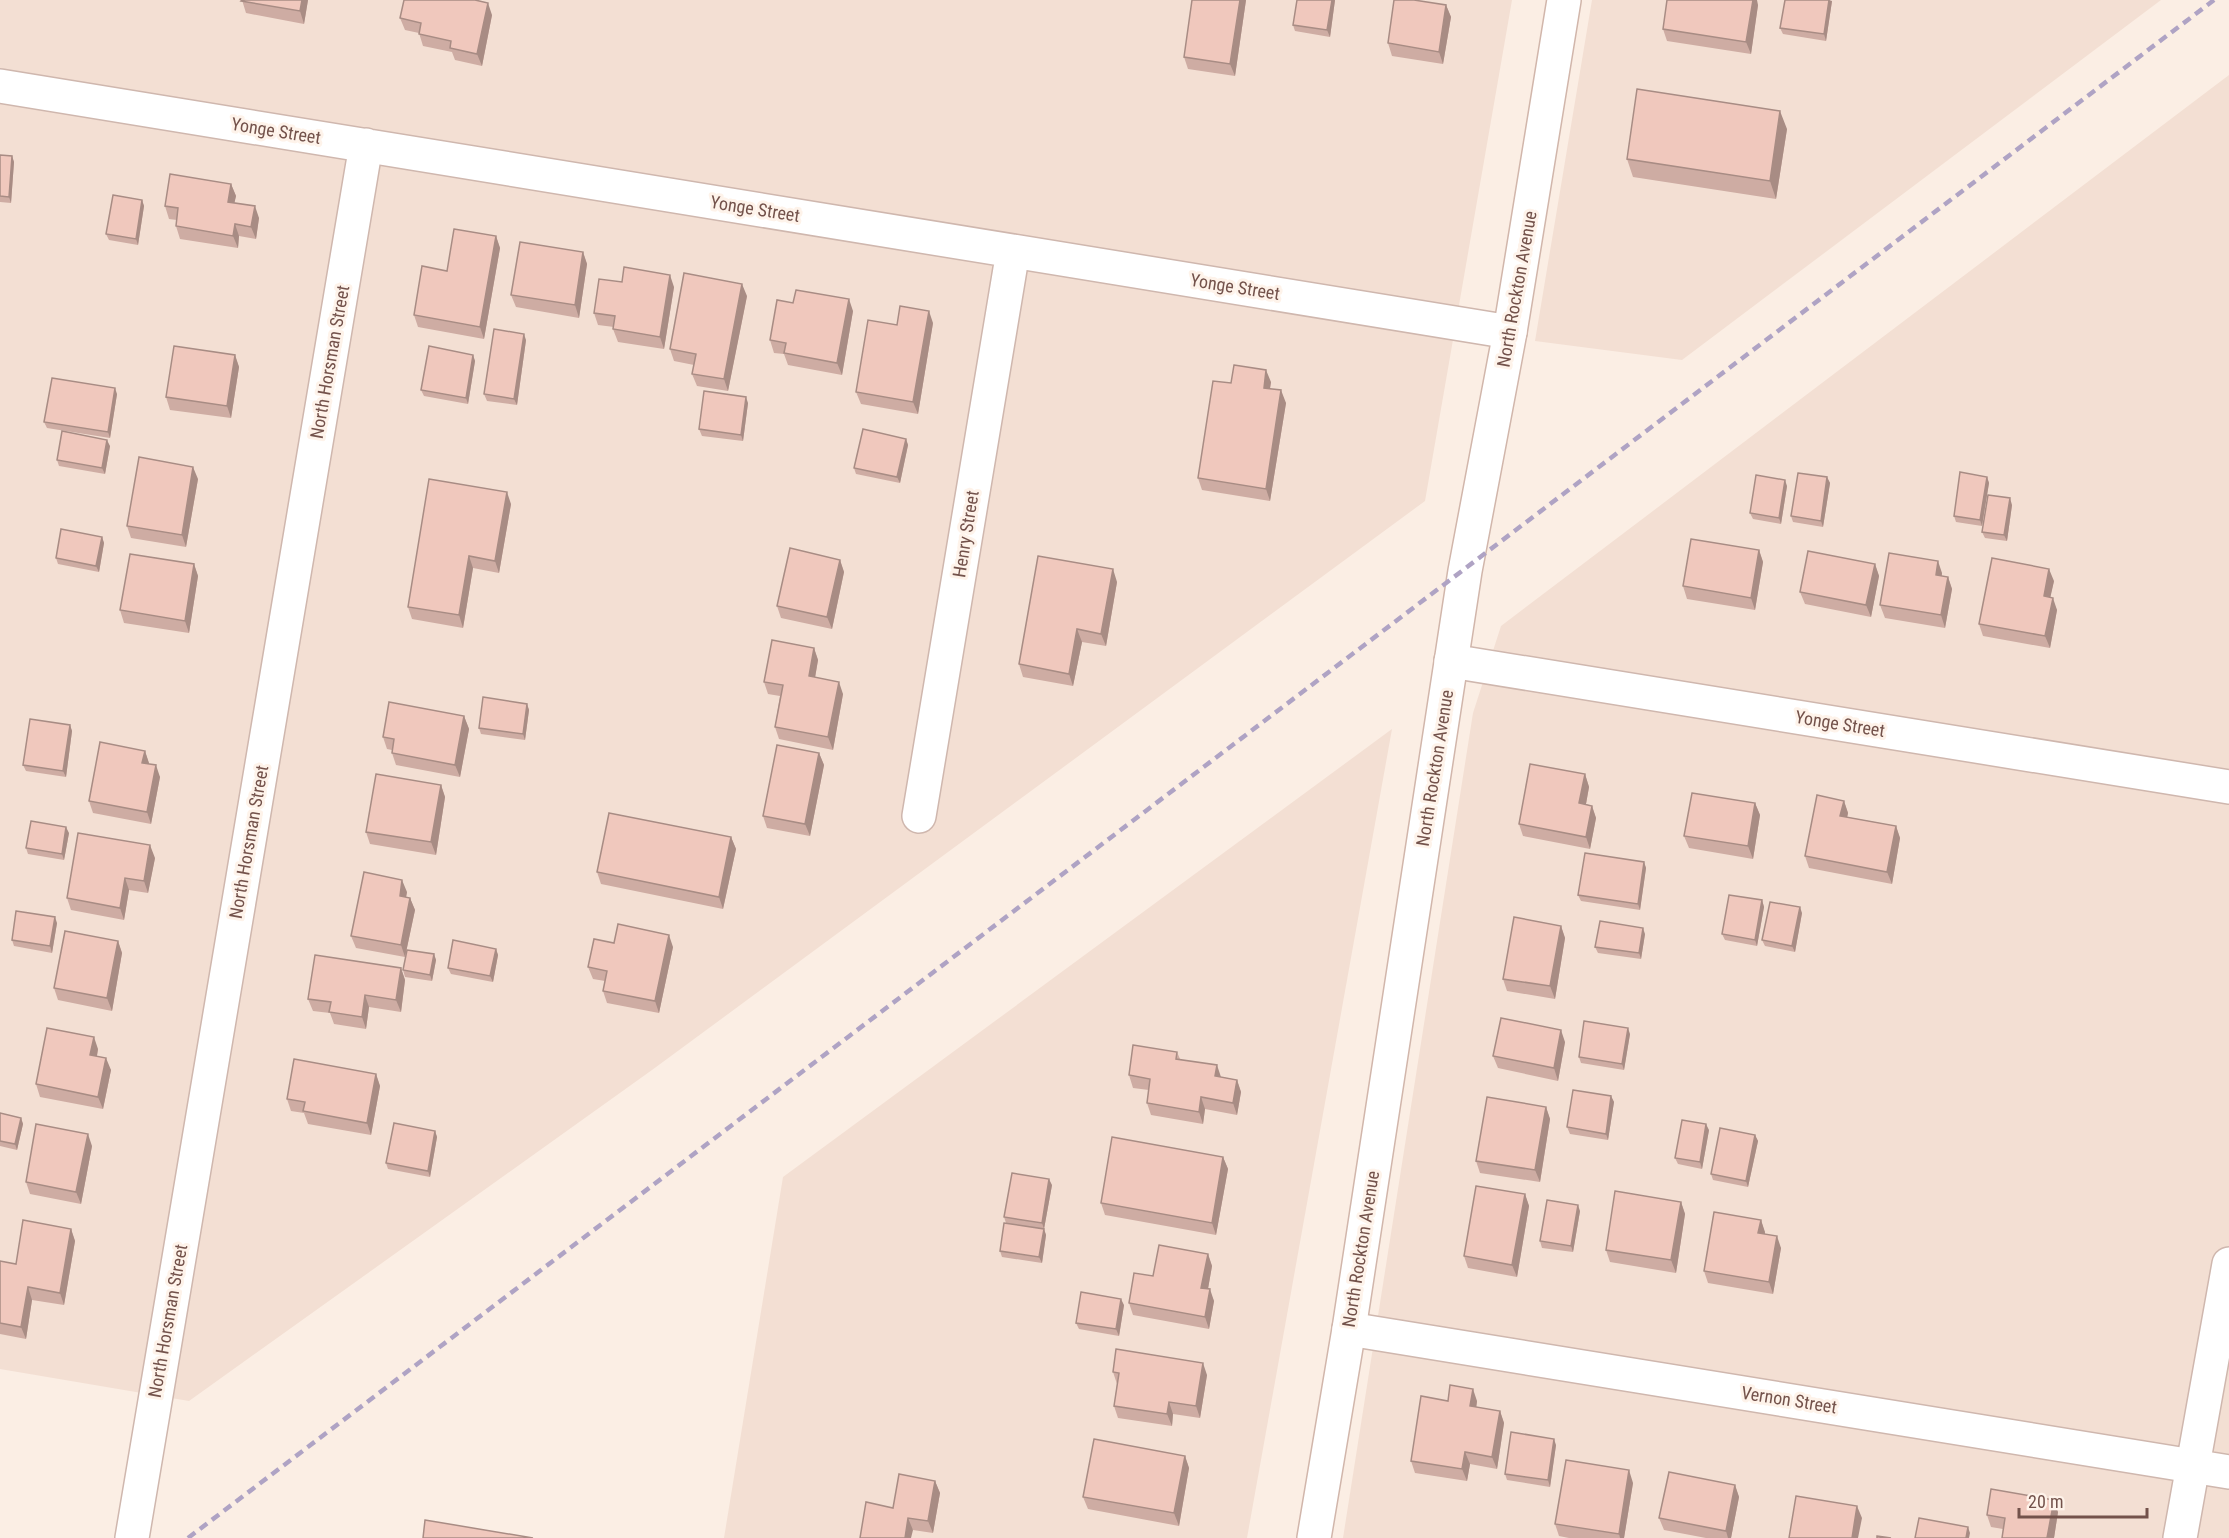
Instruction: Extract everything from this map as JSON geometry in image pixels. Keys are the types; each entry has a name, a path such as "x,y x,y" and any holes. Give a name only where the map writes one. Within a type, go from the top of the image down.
{"street":[{"name":"North Rockton Avenue","path":"1314,1538 1349,1329 1465,571 1510,332 1564,0"},
{"name":"Yonge Street","path":"0,86 1510,332"},
{"name":"North Horsman Street","path":"132,1538 366,145"},
{"name":"Henry Street","path":"919,816 1013,251"},
{"name":"Yonge Street","path":"1451,661 2229,787"},
{"path":"2180,1538 2229,1264"},
{"name":"Vernon Street","path":"1349,1329 2229,1472"}],"shaded area":[{"path":"0,0 1512,0 1425,501 652,1070 189,1401 0,1369"},
{"path":"1592,0 2161,0 1682,360 1535,341"},
{"path":"2229,75 2229,1538 1343,1538 1473,713 1501,626"},
{"path":"1392,729 1247,1538 724,1538 783,1177"}],"building":[{"path":"242,0 302,0 300,11"},
{"path":"404,0 475,0 488,3 477,54 450,48 451,41 419,34 421,23 400,18"},
{"path":"1192,0 1240,0 1230,64 1184,57"},
{"path":"1297,0 1332,0 1327,30 1293,25"},
{"path":"1394,0 1414,0 1446,5 1439,52 1388,43"},
{"path":"1667,0 1753,0 1746,42 1663,29"},
{"path":"1785,0 1829,0 1824,34 1780,28"},
{"path":"1637,89 1780,111 1770,181 1627,159"},
{"path":"0,155 12,156 9,197 0,196"},
{"path":"170,174 231,184 228,202 255,206 251,227 235,224 233,236 176,226 178,208 165,206"},
{"path":"113,195 142,200 136,239 106,234"},
{"path":"454,229 496,236 480,327 414,315 422,266 447,271"},
{"path":"520,242 583,252 575,305 511,295"},
{"path":"624,267 670,275 660,337 613,329 615,316 594,313 599,279 622,282"},
{"path":"684,273 742,284 724,379 692,374 696,354 670,349"},
{"path":"796,290 849,299 837,363 784,353 786,343 770,340 777,300 793,303"},
{"path":"900,306 929,311 913,402 856,392 868,320 897,325"},
{"path":"494,329 524,334 514,399 484,394"},
{"path":"174,346 235,355 227,406 166,397"},
{"path":"429,346 473,355 466,398 421,390"},
{"path":"1234,365 1266,370 1264,388 1281,390 1266,489 1198,478 1213,381 1231,383"},
{"path":"52,378 115,388 108,432 44,422"},
{"path":"704,391 746,397 741,435 699,429"},
{"path":"863,429 906,439 897,477 854,468"},
{"path":"62,431 107,440 102,468 57,460"},
{"path":"139,457 193,467 182,535 127,526"},
{"path":"1960,472 1987,477 1980,520 1954,516"},
{"path":"1798,473 1827,477 1821,521 1791,516"},
{"path":"1756,475 1785,480 1779,518 1750,513"},
{"path":"429,479 507,492 495,561 469,556 459,615 408,607"},
{"path":"1988,495 2010,498 2004,535 1982,532"},
{"path":"61,529 102,537 96,566 56,558"},
{"path":"1691,539 1759,550 1751,598 1683,586"},
{"path":"790,548 840,560 827,617 777,606"},
{"path":"1808,551 1875,564 1866,605 1800,592"},
{"path":"1889,553 1938,561 1936,575 1948,577 1941,615 1880,605"},
{"path":"130,554 194,564 185,621 120,610"},
{"path":"1038,556 1113,569 1101,634 1077,629 1069,674 1019,664"},
{"path":"1992,558 2049,569 2044,596 2053,598 2045,636 1979,624"},
{"path":"772,640 814,648 809,676 839,682 828,737 775,727 783,685 764,682"},
{"path":"483,697 527,704 523,734 479,728"},
{"path":"389,702 464,716 455,765 392,753 394,739 383,737"},
{"path":"30,719 70,725 63,771 23,765"},
{"path":"100,742 145,751 142,763 156,765 147,812 89,801"},
{"path":"777,745 819,753 805,824 763,816"},
{"path":"1530,764 1585,774 1579,803 1592,806 1586,837 1519,824"},
{"path":"376,774 441,785 431,842 366,832"},
{"path":"1692,793 1755,803 1748,846 1684,836"},
{"path":"1817,795 1844,801 1840,816 1896,826 1887,872 1805,856"},
{"path":"609,813 731,837 719,897 597,872"},
{"path":"31,821 66,827 62,854 26,848"},
{"path":"78,833 150,845 144,881 125,878 120,908 67,898"},
{"path":"1585,853 1644,862 1638,904 1578,895"},
{"path":"364,872 402,880 400,896 410,898 401,945 351,936"},
{"path":"1729,895 1762,900 1755,940 1722,934"},
{"path":"1770,902 1800,907 1792,946 1762,940"},
{"path":"16,911 55,917 50,946 12,940"},
{"path":"1514,917 1561,926 1550,986 1503,979"},
{"path":"1600,921 1643,928 1639,953 1595,947"},
{"path":"618,924 669,935 655,1001 603,991 607,971 588,967 594,939 614,943"},
{"path":"65,931 118,941 107,998 54,988"},
{"path":"453,940 496,949 490,976 448,968"},
{"path":"407,950 434,954 430,975 403,970"},
{"path":"315,955 401,968 396,1000 365,995 362,1017 329,1012 331,1002 308,999"},
{"path":"1501,1018 1561,1030 1554,1068 1493,1056"},
{"path":"1584,1021 1628,1028 1622,1064 1579,1057"},
{"path":"47,1028 94,1037 90,1055 106,1058 98,1097 36,1084"},
{"path":"1133,1045 1177,1052 1176,1059 1217,1065 1215,1076 1237,1080 1233,1103 1201,1097 1199,1112 1147,1103 1150,1079 1129,1075"},
{"path":"294,1059 376,1074 367,1123 303,1111 305,1102 287,1099"},
{"path":"1573,1090 1611,1096 1606,1134 1567,1127"},
{"path":"1487,1097 1546,1107 1535,1170 1476,1161"},
{"path":"0,1113 21,1118 15,1144 0,1141"},
{"path":"1682,1120 1706,1124 1700,1162 1675,1158"},
{"path":"394,1123 435,1131 428,1171 386,1163"},
{"path":"36,1124 88,1134 76,1192 26,1182"},
{"path":"1720,1128 1755,1135 1746,1181 1711,1174"},
{"path":"1112,1137 1223,1157 1212,1223 1101,1203"},
{"path":"1012,1173 1049,1179 1042,1223 1004,1217"},
{"path":"1476,1186 1525,1194 1512,1265 1464,1256"},
{"path":"1615,1191 1681,1202 1671,1260 1606,1250"},
{"path":"1547,1200 1578,1205 1571,1246 1540,1241"},
{"path":"1714,1212 1761,1220 1758,1233 1777,1236 1769,1282 1704,1271"},
{"path":"23,1220 71,1229 60,1293 28,1287 21,1327 0,1323 0,1261 16,1264"},
{"path":"1004,1223 1044,1229 1039,1257 1000,1251"},
{"path":"1159,1245 1208,1254 1201,1288 1210,1289 1205,1317 1129,1303 1134,1273 1153,1276"},
{"path":"1081,1292 1121,1299 1116,1329 1076,1323"},
{"path":"1116,1349 1203,1363 1196,1406 1169,1402 1167,1414 1114,1406 1119,1373 1113,1372"},
{"path":"1450,1385 1473,1389 1470,1406 1500,1411 1492,1457 1465,1452 1462,1469 1411,1461 1421,1396 1448,1401"},
{"path":"1511,1432 1554,1439 1548,1480 1505,1474"},
{"path":"1094,1439 1185,1456 1174,1513 1083,1497"},
{"path":"1566,1460 1629,1470 1619,1534 1555,1524"},
{"path":"1669,1472 1735,1485 1726,1531 1659,1518"},
{"path":"899,1474 935,1481 928,1521 908,1518 905,1538 860,1538 866,1502 893,1508"},
{"path":"1991,1489 2054,1500 2047,1538 2002,1538 2005,1518 1987,1515"},
{"path":"1796,1496 1857,1506 1852,1538 1789,1538"},
{"path":"1919,1518 1968,1527 1966,1538 1915,1538"},
{"path":"425,1520 533,1538 423,1538"}],"railway":[{"path":"188,1538 2214,0"}]}
